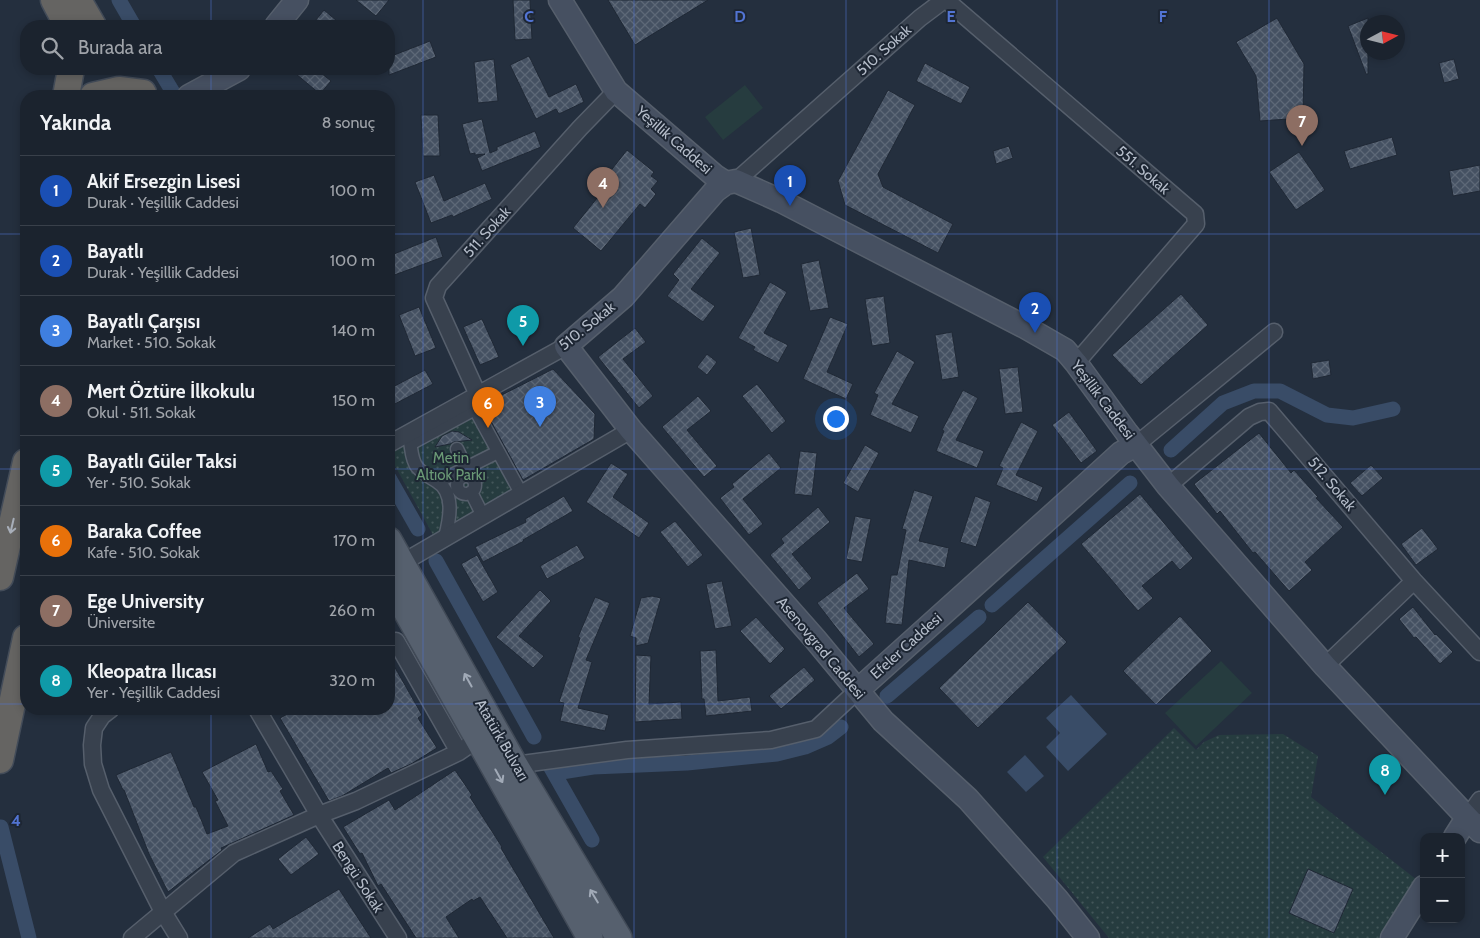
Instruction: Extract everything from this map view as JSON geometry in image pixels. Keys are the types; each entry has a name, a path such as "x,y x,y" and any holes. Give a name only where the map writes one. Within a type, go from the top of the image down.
{"highway":[{"path":"54,0 64,20"},
{"path":"78,0 90,20"},
{"path":"67,90 70,75"},
{"path":"121,75 140,90"},
{"path":"0,577 20,489"},
{"path":"0,760 20,666"}],"main road":[{"path":"281,20 298,0"},
{"name":"Yeşillik Caddesi","path":"560,0 616,91 715,176 781,201 1025,327 1065,350 1168,486 1467,829"},
{"path":"200,90 229,75"},
{"path":"225,90 236,75"},
{"name":"510. Sokak","path":"566,346 623,296 709,198 731,182"},
{"name":"Asenovgrad Caddesi","path":"566,346 631,430 816,639 883,721 968,799 1057,899 1088,938"},
{"name":"Efeler Caddesi","path":"858,690 1121,453 1136,445"},
{"name":"Atatürk Bulvarı","path":"395,572 397,635 589,938"},
{"name":"Atatürk Bulvarı","path":"395,572 515,764 618,938"},
{"path":"1392,938 1420,893"}],"street":[{"name":"510. Sokak","path":"731,182 920,18 945,0"},
{"name":"551. Sokak","path":"945,0 1194,214 1196,224 1076,363"},
{"name":"511. Sokak","path":"474,401 434,298 438,286 580,128 616,91"},
{"path":"1136,445 1274,332"},
{"name":"510. Sokak","path":"395,442 410,438 566,346"},
{"path":"474,401 498,452 522,495"},
{"name":"512. Sokak","path":"1168,486 1249,417 1260,412 1270,412 1414,581 1480,652"},
{"path":"395,572 446,537 522,495 631,430"},
{"path":"410,438 412,453 417,467 443,486 459,479 498,452"},
{"path":"446,537 450,512 459,479 457,449"},
{"path":"459,479 483,516"},
{"path":"1325,666 1414,581"},
{"name":"Efeler Caddesi","path":"515,764 627,750 772,740 816,729 858,690"},
{"path":"103,715 94,728 92,745 93,764 101,790 126,842 179,938"},
{"name":"Bengü Sokak","path":"260,715 318,816 398,938"},
{"path":"132,938 234,853 318,816 356,802 469,746"},
{"path":"1467,829 1480,800"}],"green space":[{"path":"745,85 763,108 723,140 705,117"},
{"name":"Metin Altıok Parkı","path":"470,400 522,495 437,542 395,466 395,441"},
{"path":"1221,661 1252,693 1196,746 1165,713"},
{"path":"1174,728 1196,750 1204,742 1219,735 1283,734 1318,756 1311,797 1417,880 1381,938 1109,938 1043,857"}],"water":[{"path":"1071,695 1107,734 1068,771 1046,747 1060,733 1046,718"},
{"path":"1025,755 1044,776 1026,792 1007,772"}],"building":[{"path":"356,0 389,0 376,16"},
{"path":"513,0 530,0 532,39 515,40"},
{"path":"608,0 708,0 635,45"},
{"path":"324,10 336,20 316,20"},
{"path":"1277,18 1304,64 1303,118 1260,121 1256,76 1236,42"},
{"path":"1360,21 1360,58 1348,26"},
{"path":"430,41 436,57 395,73 395,55"},
{"path":"529,56 549,97 576,84 584,102 559,114 556,109 536,119 510,65"},
{"path":"494,59 498,101 478,103 474,62"},
{"path":"1454,59 1459,79 1444,83 1439,63"},
{"path":"1361,60 1368,60 1368,74 1366,74"},
{"path":"925,63 970,87 961,104 916,81"},
{"path":"297,75 324,75 331,81 323,90 315,90"},
{"path":"888,90 915,105 878,174 883,187 953,224 938,253 845,205 838,181"},
{"path":"421,115 438,115 440,156 423,156"},
{"path":"482,119 490,153 497,150 497,147 535,131 541,147 482,171 477,158 485,154 470,154 462,124"},
{"path":"1392,137 1397,155 1350,169 1344,151"},
{"path":"1009,146 1013,158 996,164 993,151"},
{"path":"627,150 654,172 651,176 658,181 651,189 656,194 645,208 640,204 601,251 573,228 614,177 609,173"},
{"path":"1299,152 1325,190 1296,210 1269,172"},
{"path":"1480,165 1480,191 1453,196 1449,171"},
{"path":"434,175 444,201 485,183 492,199 453,217 452,215 431,223 415,182"},
{"path":"751,228 760,275 743,278 734,232"},
{"path":"436,237 443,257 395,275 395,254"},
{"path":"702,238 720,253 691,289 715,306 703,322 667,296 679,280 673,274"},
{"path":"819,260 829,308 810,311 801,264"},
{"path":"770,282 787,292 764,333 788,345 778,363 753,350 755,347 738,338"},
{"path":"1181,294 1208,325 1141,385 1112,355"},
{"path":"884,296 890,343 872,346 865,299"},
{"path":"419,307 436,348 415,356 399,315"},
{"path":"830,317 848,324 827,372 853,384 846,399 803,379"},
{"path":"482,319 499,357 480,365 463,327"},
{"path":"635,328 646,342 623,359 653,396 639,408 598,357"},
{"path":"952,332 959,377 942,380 935,335"},
{"path":"897,351 915,362 892,404 919,416 911,433 870,415 878,395 874,393"},
{"path":"707,354 717,362 707,375 697,367"},
{"path":"1329,360 1331,375 1313,379 1311,363"},
{"path":"1018,367 1023,412 1005,414 999,369"},
{"path":"553,369 595,414 594,439 523,480 482,405"},
{"path":"425,370 433,384 395,404 395,386"},
{"path":"757,384 786,421 772,433 742,396"},
{"path":"963,390 978,398 956,440 984,451 977,468 936,451 944,431 942,430"},
{"path":"698,396 711,411 687,430 717,466 704,477 662,427"},
{"path":"1069,412 1097,451 1081,463 1052,425"},
{"path":"1021,422 1038,431 1016,475 1043,487 1037,502 996,485 1003,468 999,466"},
{"path":"452,431 459,432 472,440 435,447 442,436"},
{"path":"1259,433 1291,473 1294,470 1318,497 1316,498 1343,527 1305,562 1312,570 1289,591 1255,552 1253,553 1220,511 1217,514 1194,484"},
{"path":"865,445 879,453 858,492 843,483"},
{"path":"800,451 817,453 812,496 794,494"},
{"path":"769,453 781,468 743,499 763,524 749,535 720,498 734,487 732,484"},
{"path":"611,463 628,474 613,497 649,523 639,538 586,502"},
{"path":"1371,465 1383,478 1362,496 1350,483"},
{"path":"914,490 933,496 919,541 949,548 945,568 909,560 902,625 885,623 891,575 897,575 906,530 902,529"},
{"path":"1140,494 1193,558 1180,570 1172,561 1142,586 1153,598 1138,611 1081,544"},
{"path":"564,496 573,511 524,541 483,562 475,547 526,522 525,519"},
{"path":"975,496 991,502 976,547 960,542"},
{"path":"818,507 830,522 792,554 812,578 799,590 770,555 784,543 781,539"},
{"path":"855,516 871,519 862,562 846,559"},
{"path":"675,521 703,555 688,567 660,532"},
{"path":"1422,528 1438,549 1416,565 1401,544"},
{"path":"577,545 585,558 547,579 540,566"},
{"path":"477,555 498,592 483,602 461,564"},
{"path":"857,573 869,589 844,608 874,644 859,657 817,603"},
{"path":"722,581 732,626 715,629 706,584"},
{"path":"540,590 551,601 519,636 544,656 533,668 496,637"},
{"path":"652,596 661,598 648,643 636,646 636,638 630,636 641,598"},
{"path":"595,597 610,603 586,660 592,662 578,708 609,715 605,731 560,721 564,703 559,702 580,638 578,637"},
{"path":"1028,602 1067,642 978,728 939,688"},
{"path":"1413,607 1435,635 1453,652 1440,664 1416,637 1414,638 1399,619"},
{"path":"1180,616 1212,651 1156,705 1123,671"},
{"path":"756,617 785,649 770,664 740,631"},
{"path":"716,650 718,701 750,697 752,711 706,716 704,699 702,699 700,651"},
{"path":"636,655 651,656 649,704 681,702 682,719 635,722"},
{"path":"804,667 815,680 781,709 769,696"},
{"path":"395,668 422,715 418,718 437,748 411,764 391,773 388,768 342,796 329,801 280,718 286,715 395,715"},
{"path":"256,744 268,772 271,771 283,789 280,791 294,815 221,848 222,850 168,892 149,854 124,790 116,775 171,752 207,834 228,826 215,801 218,800 202,772"},
{"path":"455,770 472,795 470,797 502,847 554,938 507,938 480,897 473,901 472,899 446,917 459,938 416,938 381,884 378,886 362,853 360,854 343,827 389,800 395,810"},
{"path":"306,837 319,854 291,875 278,859"},
{"path":"1308,869 1353,889 1334,933 1289,913"},
{"path":"339,889 371,938 248,938 270,924 273,929"}],"waterway":[{"path":"119,0 131,20"},
{"path":"163,75 172,90"},
{"path":"1171,450 1223,403 1254,391 1280,391 1327,415 1353,418 1393,409"},
{"path":"992,605 1130,483"},
{"path":"395,489 418,529"},
{"path":"436,561 534,737"},
{"path":"887,696 979,617"},
{"path":"555,773 593,767 687,763 777,754 805,747 828,737 841,727"},
{"path":"550,766 592,840"},
{"path":"1,827 29,938"}],"place":[{"name":"Ege University","path":"1302,146"},
{"name":"Akif Ersezgin Lisesi","path":"790,206"},
{"name":"Mert Öztüre İlkokulu","path":"603,208"},
{"name":"Bayatlı","path":"1035,333"},
{"name":"Bayatlı Güler Taksi","path":"523,346"},
{"name":"Bayatlı Çarşısı","path":"540,427"},
{"name":"Baraka Coffee","path":"488,428"},
{"name":"Kleopatra Ilıcası","path":"1385,795"}]}
